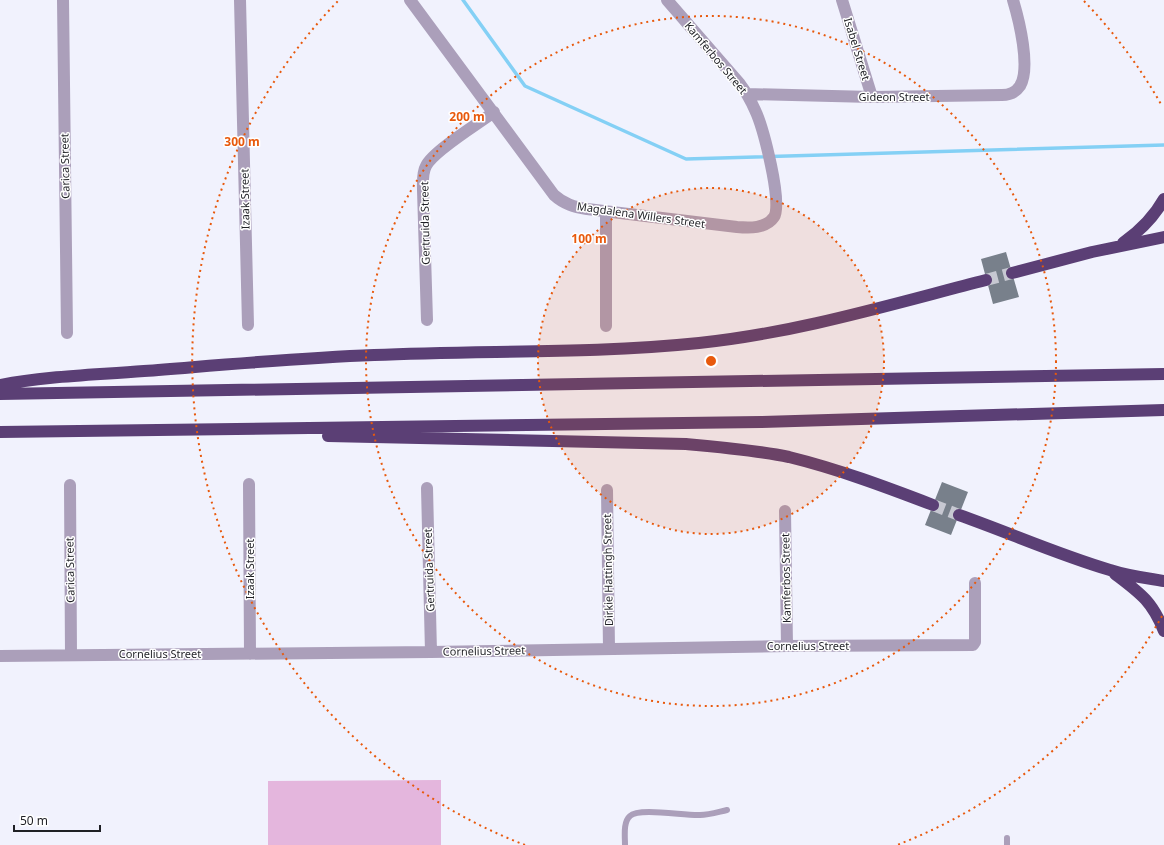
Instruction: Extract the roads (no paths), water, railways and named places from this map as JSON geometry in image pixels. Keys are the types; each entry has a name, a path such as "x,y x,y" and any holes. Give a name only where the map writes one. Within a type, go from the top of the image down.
{"highway":[{"path":"1117,247 1144,226 1154,215 1164,199"},
{"path":"1012,273 1164,237"},
{"path":"0,385 15,382 247,362 375,355 633,348 699,343 751,336 811,324 986,280"},
{"path":"0,394 1164,374"},
{"path":"0,432 761,422 1164,410"},
{"path":"117,430 686,444 736,449 789,458 868,481 933,505"},
{"path":"959,515 1111,571 1136,577 1164,581"},
{"path":"1111,571 1142,594 1159,618 1164,631"}],"street":[{"name":"Carica Street","path":"63,0 68,333"},
{"name":"Izaak Street","path":"240,0 248,325"},
{"name":"Magdalena Willers Street","path":"410,0 554,194 565,203 578,208 745,228 766,224 775,214"},
{"name":"Kamferbos Street","path":"667,0 747,94 759,121 771,167 776,193 775,214"},
{"name":"Isabel Street","path":"842,0 872,97"},
{"name":"Gideon Street","path":"747,94 872,97 1006,95 1013,93 1020,87 1023,80 1024,70 1022,32 1013,0"},
{"name":"Gertruida Street","path":"427,320 423,190 424,172 431,158 494,112"},
{"path":"606,211 606,326"},
{"name":"Izaak Street","path":"249,484 250,654"},
{"name":"Carica Street","path":"70,485 71,655"},
{"name":"Gertruida Street","path":"427,488 431,652"},
{"name":"Dirkie Hattingh Street","path":"607,490 609,649"},
{"name":"Kamferbos Street","path":"785,511 787,646"},
{"name":"Cornelius Street","path":"0,656 975,645 975,584"}],"lane":[{"path":"625,845 626,822 628,817 635,812 698,815 727,810"}],"waterway":[{"path":"463,0 525,86 686,159 1164,145"}],"tunnel":[{"path":"986,280 1012,273"},
{"path":"933,505 959,515"}]}
